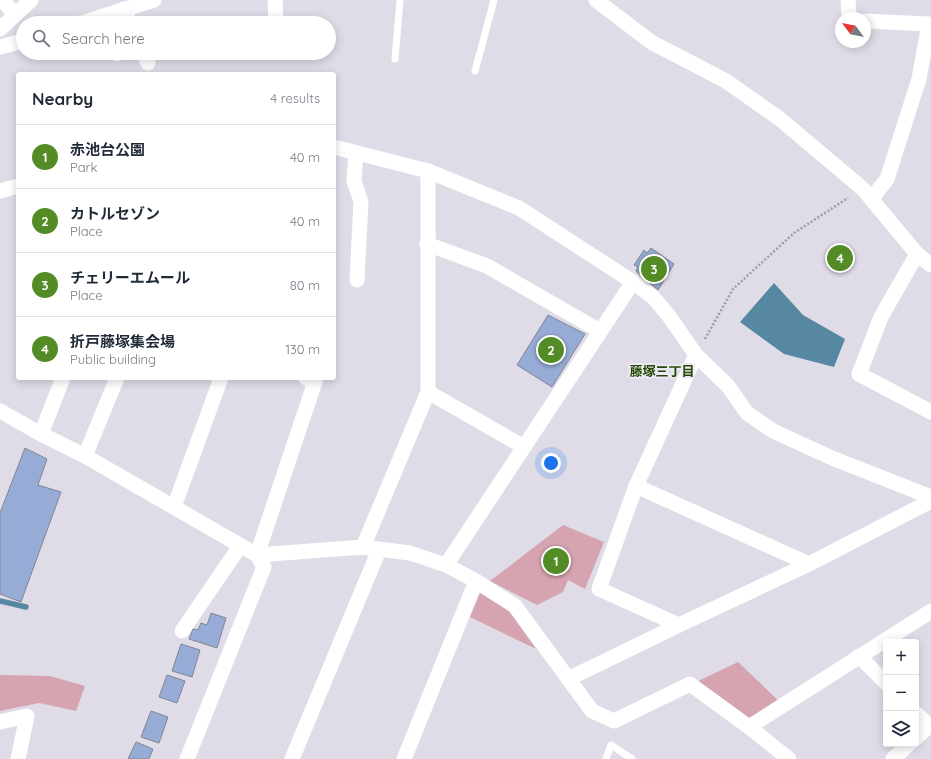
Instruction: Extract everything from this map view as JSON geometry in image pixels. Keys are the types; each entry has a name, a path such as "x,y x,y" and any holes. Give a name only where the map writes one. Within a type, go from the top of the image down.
{"street":[{"path":"2,0 15,14"},
{"path":"0,29 31,0"},
{"path":"103,16 154,0"},
{"path":"275,0 276,16"},
{"path":"596,0 651,42 726,81 780,119 867,193 918,254 931,264"},
{"path":"848,0 848,12"},
{"path":"124,9 127,16"},
{"path":"867,193 887,179 919,79 929,24 871,21"},
{"path":"0,47 16,43"},
{"path":"336,148 428,171 518,208 633,282 653,297 669,316 696,355 728,386 747,413 773,431 832,458 931,496"},
{"path":"356,153 354,181 361,202 357,280"},
{"path":"363,547 428,392 428,171"},
{"path":"0,191 16,187"},
{"path":"427,244 487,266 600,331"},
{"path":"918,254 881,317 859,374 931,412"},
{"path":"446,565 633,282"},
{"path":"679,626 598,589 636,486 696,355"},
{"path":"41,434 62,380"},
{"path":"86,456 116,380"},
{"path":"174,507 220,380"},
{"path":"257,555 315,382 310,380"},
{"path":"428,392 524,447"},
{"path":"0,411 41,434 86,456 257,555 264,567 186,759"},
{"path":"636,486 809,564"},
{"path":"568,679 809,564 931,500"},
{"path":"182,631 240,546"},
{"path":"257,555 363,547 410,553 446,565 476,581 515,606 592,711 614,720 690,684 749,727 789,759"},
{"path":"292,759 380,550"},
{"path":"404,759 476,581"},
{"path":"749,727 931,611"},
{"path":"859,656 883,680"},
{"path":"0,722 26,716 18,759"},
{"path":"919,716 930,727 919,736"},
{"path":"893,759 906,747"}],"lane":[{"path":"395,59 400,0"},
{"path":"475,71 494,0"},
{"path":"606,759 611,745 632,759"}],"path":[{"path":"696,355 733,289 794,233 867,193"}],"shaded area":[{"path":"563,525 604,542 585,589 568,580 563,592 537,605 490,581"},
{"path":"480,593 509,611 536,649 470,617"},
{"path":"738,662 781,703 749,723 694,683"},
{"path":"0,675 50,676 85,686 76,711 39,703 0,711"}],"water":[{"path":"774,283 803,315 845,339 834,367 784,354 740,322"}],"building":[{"path":"651,248 674,264 658,290 636,271 638,267 634,265 644,250 647,253"},
{"path":"548,315 585,334 552,387 517,365"},
{"path":"25,448 47,459 38,485 61,492 21,602 0,594 0,513"},
{"path":"211,613 226,618 217,648 189,639 193,629 198,630 201,623 207,625"},
{"path":"181,644 200,650 192,677 172,671"},
{"path":"167,675 185,681 177,703 159,697"},
{"path":"151,711 168,717 159,743 141,737"},
{"path":"136,742 153,749 149,759 128,759"}],"waterway":[{"path":"0,601 26,607"}],"place":[{"name":"折戸藤塚集会場","path":"840,258"},
{"name":"チェリーエムール","path":"654,269"},
{"name":"カトルセゾン","path":"551,350"},
{"name":"赤池台公園","path":"556,561"}],"district":[{"name":"藤塚三丁目","path":"662,371"}]}
